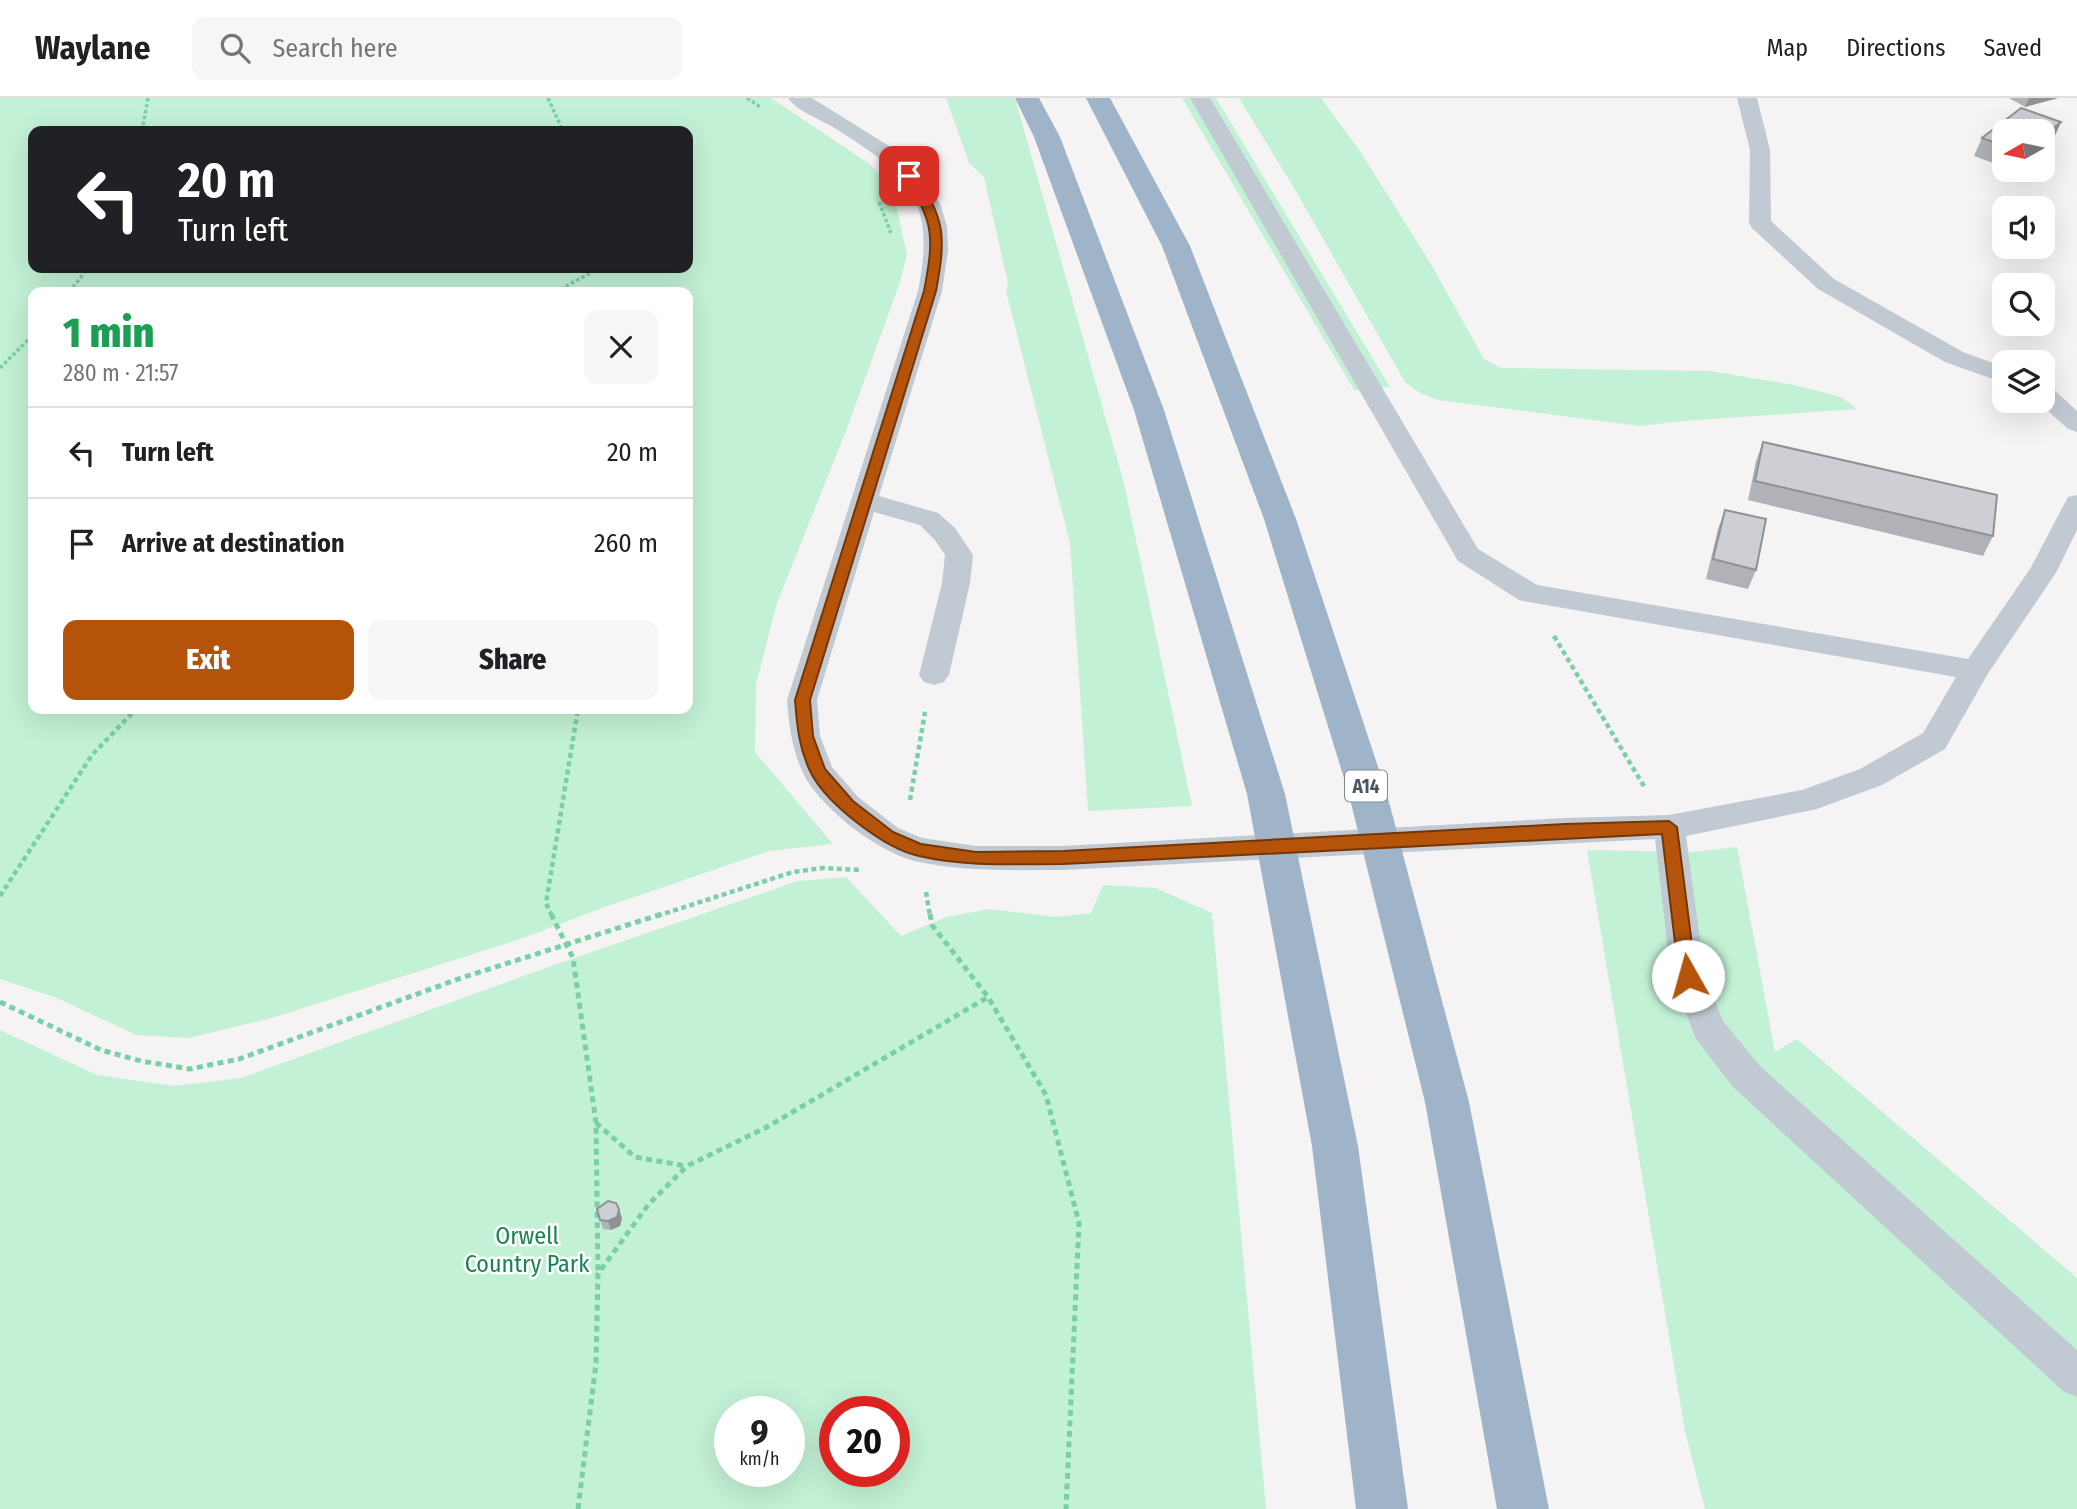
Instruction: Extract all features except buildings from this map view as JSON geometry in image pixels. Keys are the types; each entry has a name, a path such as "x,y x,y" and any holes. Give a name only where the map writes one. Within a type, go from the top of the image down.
{"highway":[{"path":"1027,98 1047,137 1149,410 1266,794 1335,1146 1382,1509"},
{"name":"A14","path":"1098,98 1176,246 1280,519 1367,790 1447,1102 1523,1509"}],"lane":[{"path":"798,98 872,142 909,176 926,200 936,225 936,258 930,291 802,700 805,736 818,772 847,805 887,837 918,850 976,858 1063,858 1565,830 1669,827 1806,801 1871,777 1934,741 1975,670 2043,571 2077,503"},
{"path":"1200,98 1468,555 1529,593 1975,670"},
{"path":"1747,98 1760,150 1760,223 1826,284 1954,357 1992,371"},
{"path":"2055,404 2077,424"},
{"path":"864,500 929,519 946,534 959,555 956,583 934,676"},
{"path":"1669,827 1688,976 1708,1029 1747,1077 2077,1377"}],"path":[{"path":"143,126 148,98"},
{"path":"548,98 561,126"},
{"path":"747,98 770,113"},
{"path":"876,193 892,239"},
{"path":"73,287 84,273"},
{"path":"564,287 591,273"},
{"path":"0,368 28,340"},
{"path":"1529,593 1669,827"},
{"path":"934,676 929,686 910,799 932,925 988,997 1046,1095 1079,1223 1066,1509"},
{"path":"0,896 92,755 131,714"},
{"path":"577,714 546,903 573,958 596,1123 596,1363 578,1509"},
{"path":"0,1002 101,1050 190,1069 239,1059 564,943 793,872 823,868 865,870"},
{"path":"598,1274 648,1205 687,1166 767,1128 988,997"},
{"path":"596,1123 635,1157 687,1166"}],"green space":[{"path":"0,98 771,98 871,165 893,191 907,255 899,285 846,431 777,603 756,684 755,752 833,844 769,851 523,938 272,1018 189,1038 136,1035 57,998 0,979"},
{"path":"946,98 1015,98 1124,483 1192,806 1088,811 1070,543 1006,291 1008,283 984,177 969,163"},
{"path":"1182,98 1216,98 1390,387 1354,390"},
{"path":"1239,98 1321,98 1360,151 1431,264 1484,359 1501,368 1709,371 1795,385 1841,397 1857,409 1640,426 1438,400 1420,393 1405,382"},
{"path":"1737,847 1775,1052 1797,1039 2077,1278 2077,1509 1705,1509 1685,1431 1587,850 1692,852"},
{"name":"Orwell Country Park","path":"846,877 901,936 946,917 990,909 1056,917 1091,913 1103,885 1156,888 1212,913 1266,1509 0,1509 0,1030 97,1075 174,1086 241,1078 554,965 798,881"}],"route":[{"path":"909,176 926,200 936,225 936,258 930,291 802,700 805,736 818,772 847,805 887,837 918,850 976,858 1063,858 1565,830 1669,827 1688,976"}]}
